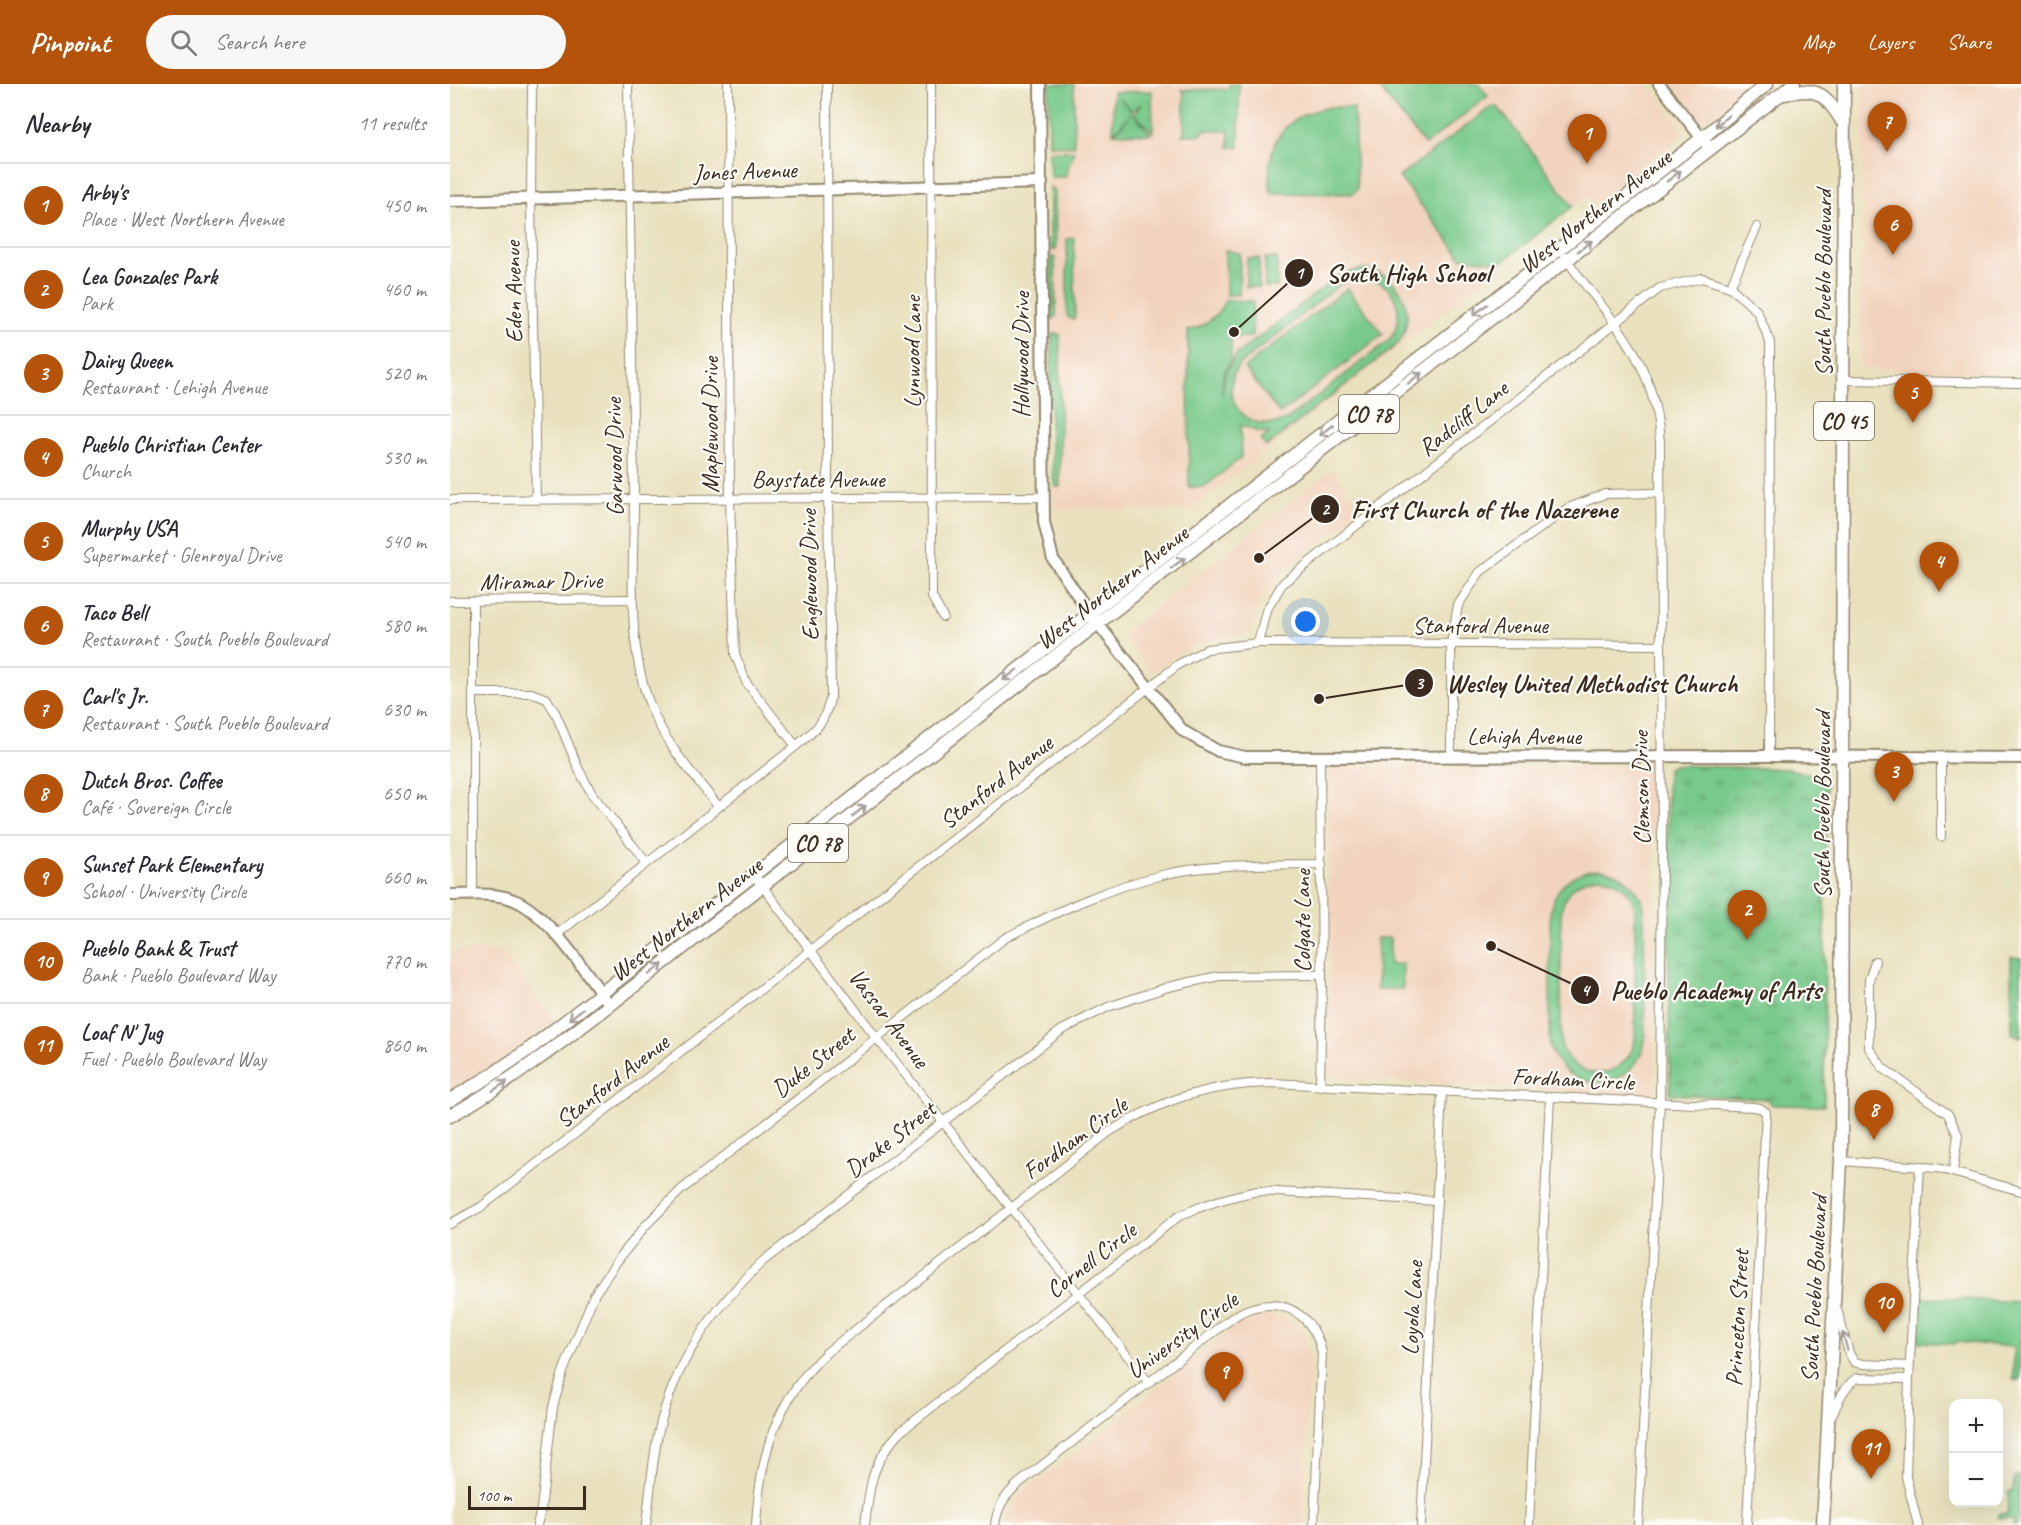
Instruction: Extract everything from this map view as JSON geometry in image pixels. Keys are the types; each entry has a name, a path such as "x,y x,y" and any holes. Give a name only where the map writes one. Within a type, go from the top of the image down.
{"main road":[{"name":"West Northern Avenue","path":"450,1116 527,1067 763,886 1094,619 1701,139 1767,84"},
{"name":"West Northern Avenue","path":"450,1100 485,1080 532,1047 754,875 1567,260 1794,84"},
{"name":"South Pueblo Boulevard","path":"1823,1525 1841,1161 1844,757 1844,84"},
{"path":"1779,96 1796,91 1817,92 1829,101 1844,124"}],"street":[{"name":"Eden Avenue","path":"532,84 531,198 536,500"},
{"name":"Garwood Drive","path":"628,84 634,499 633,599 639,667 650,704 663,735 718,806"},
{"name":"Maplewood Drive","path":"728,84 730,499 735,654 746,682 796,746"},
{"name":"Englewood Drive","path":"556,935 816,730 826,716 831,696 827,84"},
{"name":"Lynwood Lane","path":"931,84 932,597 943,617"},
{"name":"Hollywood Drive","path":"1040,84 1044,522 1053,558 1094,619"},
{"path":"1659,84 1710,148"},
{"name":"Jones Avenue","path":"450,201 1042,183"},
{"path":"1730,287 1758,227"},
{"name":"Clemson Drive","path":"1559,249 1616,324 1635,354 1652,399 1659,433 1662,850 1660,1103"},
{"name":"Radcliff Lane","path":"1258,643 1266,610 1283,583 1660,288 1702,279 1730,287 1757,310 1770,342 1769,756"},
{"path":"1844,380 2021,383"},
{"path":"1450,757 1451,644 1458,605 1480,573 1568,508 1605,494 1660,494"},
{"name":"Baystate Avenue","path":"450,500 1043,497"},
{"name":"Miramar Drive","path":"450,601 633,599"},
{"path":"473,601 473,895"},
{"name":"Lehigh Avenue","path":"1094,619 1183,731 1218,752 1245,757 2021,758"},
{"name":"Stanford Avenue","path":"450,1224 481,1207 1179,664 1207,649 1258,643 1660,645"},
{"path":"474,693 531,693 547,699 592,794 646,862"},
{"name":"Colgate Lane","path":"1320,757 1322,864 1320,1086"},
{"path":"1941,759 1941,837"},
{"name":"Duke Street","path":"537,1525 541,1509 553,1407 563,1372 594,1295 617,1261 646,1225 681,1190 1005,938 1107,891 1163,875 1218,866 1322,864"},
{"name":"Vassar Avenue","path":"754,875 876,1037 1149,1383"},
{"path":"450,895 514,900 525,906 541,918 556,935 610,1005"},
{"path":"1875,961 1869,980 1869,1048 1883,1068 1948,1114 1958,1135 1953,1171"},
{"name":"Drake Street","path":"646,1525 654,1460 665,1409 680,1371 705,1326 723,1302 764,1262 1062,1030 1108,1007 1168,987 1219,976 1322,975"},
{"name":"Fordham Circle","path":"756,1525 762,1474 770,1435 782,1409 812,1366 842,1339 1110,1132 1164,1103 1201,1091 1249,1084 1753,1107 1766,1112"},
{"name":"Loyola Lane","path":"1420,1525 1442,1092"},
{"path":"1529,1525 1550,1097"},
{"name":"Fordham Circle","path":"1638,1525 1660,1103"},
{"name":"Princeton Street","path":"1747,1525 1766,1112"},
{"path":"1841,1161 1920,1166 1953,1171 2021,1191"},
{"path":"1918,1525 1906,1477 1909,1366 1920,1166"},
{"name":"Cornell Circle","path":"865,1525 873,1472 879,1457 900,1432 1179,1216 1206,1203 1258,1191 1437,1201"},
{"path":"1834,1299 1849,1353 1854,1362 1909,1366"},
{"name":"University Circle","path":"995,1525 998,1511 1009,1492 1243,1310 1266,1304 1290,1309 1301,1315 1315,1332 1322,1353 1314,1525"},
{"path":"1828,1424 1843,1393 1852,1381 1862,1377 1909,1379"}],"shaded area":[{"path":"1049,84 1647,84 1683,130 1683,135 1594,205 1587,196 1502,261 1501,267 1190,510 1054,509 1050,396"},
{"path":"1673,84 1755,84 1724,110 1700,119"},
{"path":"1862,84 2021,84 2021,373 1861,369 1860,268 1864,257"},
{"path":"1332,469 1362,510 1278,576 1260,601 1250,634 1200,644 1182,652 1155,671 1150,671 1122,634"},
{"path":"1329,765 1653,767 1655,1096 1329,1077"},
{"path":"500,950 555,1021 488,1069 450,1092 450,951"},
{"path":"1261,1314 1284,1317 1296,1325 1303,1334 1310,1357 1302,1525 1006,1525 1010,1509 1025,1489 1084,1447 1244,1318"}],"green space":[{"path":"1049,84 1074,84 1074,146 1049,145"},
{"path":"1229,84 1239,84 1239,147 1229,147 1229,130 1203,130 1202,135 1182,135 1184,133 1184,93 1182,90 1229,89"},
{"path":"1376,84 1479,84 1488,96 1425,145"},
{"path":"1152,91 1153,132 1134,114 1151,134 1114,134 1130,116 1113,133 1113,92","holes":["1119,98 1132,111 1141,104 1134,114 1131,114"]},
{"path":"1492,106 1498,107 1573,206 1502,262 1462,258 1399,177"},
{"path":"1331,107 1354,108 1357,190 1352,194 1271,193 1270,160 1280,135 1288,125 1300,117"},
{"path":"1049,151 1074,151 1065,177 1050,177"},
{"path":"1050,187 1055,191 1056,250 1050,250"},
{"path":"1074,238 1075,315 1074,319 1071,319 1067,316 1067,239"},
{"path":"1225,250 1240,253 1239,295 1226,295"},
{"path":"1050,257 1055,257 1056,316 1051,321"},
{"path":"1247,258 1259,258 1259,287 1246,287"},
{"path":"1265,258 1277,258 1277,287 1265,287"},
{"path":"1363,269 1376,272 1396,286 1403,296 1407,319 1398,344 1266,447 1261,440 1269,433 1258,432 1241,425 1241,458 1204,487 1189,487 1188,330 1199,327 1210,320 1225,300 1253,301 1252,337 1231,337 1231,359 1223,375 1222,395 1225,373 1237,354 1341,274","holes":["1362,277 1374,280 1391,292 1396,301 1398,321 1388,341 1286,420 1272,424 1260,423 1240,412 1231,391 1238,366 1343,282"]},
{"path":"1347,288 1383,334 1280,414 1244,368"},
{"path":"1052,334 1060,334 1060,487 1054,484 1050,430"},
{"path":"1674,765 1789,769 1816,776 1826,786 1824,1106 1773,1105 1766,1099 1670,1094 1667,769"},
{"path":"1599,869 1615,873 1628,881 1637,892 1644,907 1645,1041 1639,1059 1628,1071 1615,1079 1599,1082 1584,1081 1570,1074 1558,1062 1550,1045 1550,912 1552,903 1566,882 1589,870","holes":["1591,878 1606,878 1622,886 1630,896 1635,908 1635,1041 1629,1055 1621,1064 1611,1071 1599,1073 1577,1066 1568,1057 1561,1044 1561,913 1565,899 1573,888"]},
{"path":"1377,938 1390,938 1390,964 1403,964 1403,989 1377,990"},
{"path":"2011,957 2021,958 2021,1037 2012,1033"},
{"path":"1920,1297 2021,1302 2020,1380 2013,1380 2014,1347 1956,1342 1956,1344 1920,1342 1918,1340"},
{"path":"2014,1476 2019,1476 2018,1525 2013,1525 2013,1519 1999,1518 1999,1514 2007,1514 2009,1491 2013,1491"}],"place":[{"name":"Carl's Jr.","path":"1887,152"},
{"name":"Arby's","path":"1587,164"},
{"name":"Taco Bell","path":"1893,255"},
{"name":"South High School","path":"1234,332"},
{"name":"Murphy USA","path":"1913,423"},
{"name":"First Church of the Nazerene","path":"1259,558"},
{"name":"Pueblo Christian Center","path":"1939,592"},
{"name":"Wesley United Methodist Church","path":"1319,699"},
{"name":"Dairy Queen","path":"1894,802"},
{"name":"Lea Gonzales Park","path":"1747,940"},
{"name":"Pueblo Academy of Arts","path":"1491,946"},
{"name":"Dutch Bros. Coffee","path":"1874,1140"},
{"name":"Pueblo Bank & Trust","path":"1884,1333"},
{"name":"Sunset Park Elementary","path":"1224,1402"},
{"name":"Loaf N' Jug","path":"1871,1479"}]}
